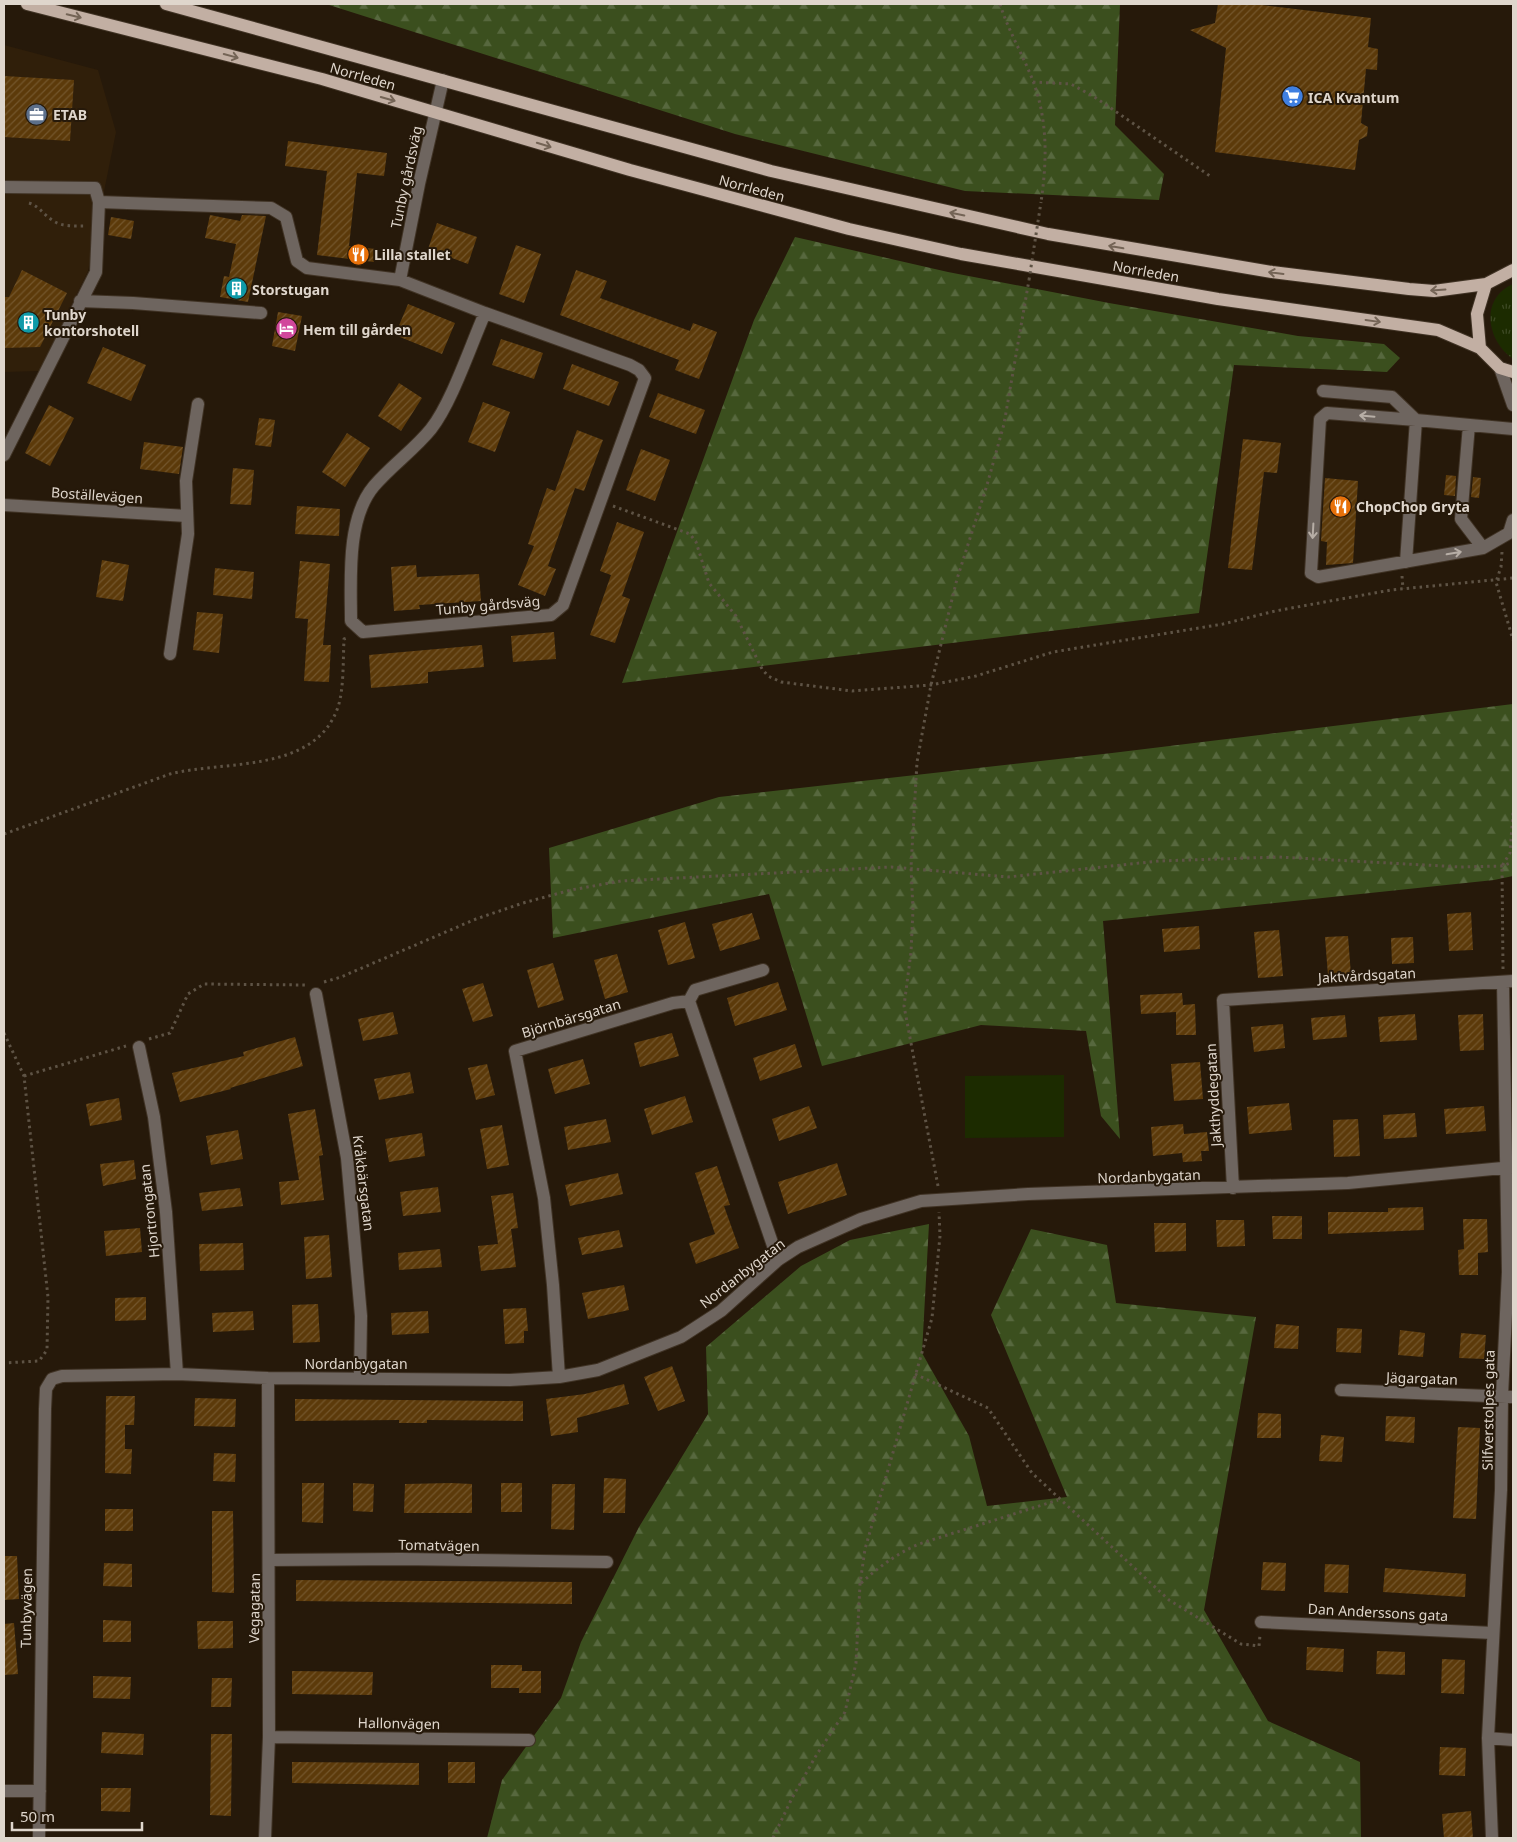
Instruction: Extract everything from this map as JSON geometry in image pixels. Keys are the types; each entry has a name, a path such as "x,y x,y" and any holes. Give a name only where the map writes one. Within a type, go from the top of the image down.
{"main road":[{"name":"Norrleden","path":"26,4 322,79 639,173 868,233 961,254 1218,299 1438,330 1480,348"},
{"name":"Norrleden","path":"166,4 771,171 1048,234 1263,271 1434,291 1486,284 1513,270"},
{"path":"1486,284 1477,314 1480,348 1500,368 1513,372"}],"street":[{"name":"Tunby gårdsväg","path":"363,632 551,614 563,605 645,378 639,370 630,365 400,280 419,184 443,80"},
{"path":"4,187 95,188 99,202 96,272 4,455"},
{"path":"99,202 271,208 286,217 297,261 307,268 400,280"},
{"path":"80,302 133,302 261,313"},
{"path":"363,632 351,621 351,556 358,519 373,487 425,435 442,413 485,313"},
{"path":"1500,368 1513,405"},
{"path":"1323,391 1392,397 1416,420"},
{"path":"170,654 188,534 186,481 198,404"},
{"path":"1513,429 1327,413 1320,419 1311,573 1318,577 1483,548 1509,533 1513,520"},
{"path":"1406,562 1416,420"},
{"path":"1469,425 1461,519 1483,548"},
{"name":"Boställevägen","path":"4,504 187,516"},
{"path":"763,970 695,990 689,1001 778,1260"},
{"name":"Jaktvårdsgatan","path":"1223,1000 1508,982"},
{"name":"Silfverstolpes gata","path":"1492,1838 1488,1738 1508,1397 1510,1168 1508,982"},
{"name":"Kråkbärsgatan","path":"316,994 347,1158 361,1316 360,1377"},
{"name":"Jakthyddegatan","path":"1223,1000 1234,1188"},
{"name":"Björnbärsgatan","path":"559,1377 554,1285 544,1198 515,1051 689,1001"},
{"name":"Hjortrongatan","path":"138,1044 154,1117 166,1212 177,1374"},
{"name":"Nordanbygatan","path":"52,1379 62,1376 177,1374 268,1378 360,1377 510,1380 559,1377 598,1370 681,1337 727,1306 778,1260 817,1238 861,1219 921,1201 1028,1194 1348,1183 1510,1168"},
{"name":"Vegagatan","path":"264,1838 269,1736 268,1378"},
{"name":"Tunbyvägen","path":"39,1838 45,1409 46,1389 52,1379"},
{"name":"Jägargatan","path":"1341,1390 1508,1397"},
{"name":"Tomatvägen","path":"270,1560 400,1559 607,1562"},
{"name":"Dan Anderssons gata","path":"1261,1622 1493,1632"},
{"name":"Hallonvägen","path":"269,1736 529,1740"},
{"path":"1488,1738 1513,1740"},
{"path":"4,1791 40,1791"}],"path":[{"path":"773,1838 792,1798 817,1754 845,1712 856,1663 860,1584 868,1539 932,1318 936,1294 940,1236 939,1200 904,1006 911,952 913,910 911,867 917,762 931,685 957,579 1004,424 1046,171 1046,150 1041,110 1033,82 1000,4"},
{"path":"1033,82 1071,84 1096,98 1210,176"},
{"path":"20,202 36,206 52,220 60,224 98,227"},
{"path":"600,503 690,534 696,542 709,583 736,616 762,669 768,676 781,682 852,691 931,685 976,676 1054,652 1223,624 1275,611 1392,590 1445,584 1496,582 1513,578"},
{"path":"1499,538 1502,544 1502,567 1496,582 1513,640"},
{"path":"4,834 170,774 192,768 254,764 308,745 322,734 333,719 339,705 344,639 363,632"},
{"path":"1508,982 1502,866 1510,853 1513,812"},
{"path":"24,1076 138,1044 170,1033 188,994 204,984 315,985 341,978 476,919 523,903 572,890 621,881 911,867 1008,877 1159,861 1279,857 1461,867 1502,866 1513,862"},
{"path":"4,1033 24,1076 48,1296 47,1350 39,1361 4,1363"},
{"path":"915,1374 988,1408 1032,1473 1058,1500 1169,1600 1241,1644 1259,1646 1261,1622"},
{"path":"860,1584 882,1564 906,1550 1058,1500"}],"shaded area":[{"path":"4,45 98,70 116,132 88,271 39,371 4,372"}],"green space":[{"path":"326,4 1120,4 1115,125 1164,174 1159,200 965,191 735,134"},
{"path":"795,237 948,272 1109,303 1298,336 1384,344 1400,358 1387,372 1234,365 1199,613 622,683 754,320"},
{"path":"1513,284 1513,359 1497,342 1490,320 1495,300 1502,291"},
{"path":"1513,704 1513,876 1494,880 1103,921 1120,1139 1101,1116 1086,1031 981,1025 822,1066 769,894 553,938 549,848 719,797 1112,753"},
{"path":"1064,1075 1064,1137 965,1138 965,1076"},
{"path":"929,1224 922,1353 969,1436 987,1506 1067,1497 991,1315 1031,1229 1107,1245 1116,1303 1256,1317 1204,1610 1268,1721 1360,1762 1361,1838 487,1838 502,1780 561,1698 581,1642 639,1527 708,1414 706,1347 801,1266 850,1240"}],"building":[{"name":"ICA Kvantum","path":"1218,4 1253,4 1371,18 1368,47 1378,49 1377,70 1366,69 1361,123 1368,127 1367,136 1359,140 1355,170 1215,152 1226,48 1190,30 1215,23"},
{"path":"4,76 74,80 70,141 4,137"},
{"path":"288,141 387,153 384,176 357,173 349,246 376,249 374,262 317,255 327,171 285,166"},
{"path":"210,215 240,221 242,215 266,216 248,302 220,297 224,276 229,277 236,244 205,238"},
{"path":"111,217 134,221 131,239 108,235"},
{"path":"437,223 477,237 468,264 428,249"},
{"path":"516,245 541,254 524,303 499,294"},
{"name":"Tunby kontorshotell","path":"22,270 67,293 40,347 4,348 4,297 9,297"},
{"path":"576,270 607,281 600,298 690,331 693,323 717,332 699,379 675,370 679,360 560,315"},
{"path":"408,304 455,323 442,354 395,335"},
{"path":"278,312 302,316 295,351 272,346"},
{"path":"501,339 543,353 534,379 492,365"},
{"path":"103,347 146,365 131,401 87,383"},
{"path":"572,364 619,382 609,406 563,389"},
{"path":"399,383 422,398 401,431 378,416"},
{"path":"658,393 705,410 696,434 649,417"},
{"path":"483,402 510,412 495,452 468,442"},
{"path":"49,405 74,418 50,466 25,453"},
{"path":"259,418 275,420 271,447 255,445"},
{"path":"577,430 603,440 584,491 575,488 548,566 556,569 545,596 518,585 534,546 528,544 547,488 555,491"},
{"path":"347,433 370,448 345,487 322,472"},
{"path":"1243,439 1281,443 1277,473 1264,472 1252,570 1228,568"},
{"path":"144,442 183,447 179,474 140,469"},
{"path":"641,449 670,460 655,501 626,490"},
{"path":"233,468 254,470 251,505 230,504"},
{"path":"1446,475 1456,476 1455,496 1444,495"},
{"path":"1473,477 1481,478 1479,498 1471,497"},
{"path":"1325,478 1358,481 1353,563 1326,565 1327,542 1321,541"},
{"path":"297,506 340,509 339,536 295,534"},
{"path":"617,522 644,532 622,596 630,599 615,643 590,635 611,575 600,571"},
{"path":"102,560 129,565 123,601 96,597"},
{"path":"300,561 330,564 323,645 331,645 329,682 304,681 308,619 295,618"},
{"path":"416,565 417,577 479,574 481,601 419,605 420,609 394,611 391,567"},
{"path":"215,568 254,572 252,599 213,595"},
{"path":"197,612 223,614 219,653 193,650"},
{"path":"554,632 556,659 513,662 511,636"},
{"path":"482,645 484,667 428,672 428,683 371,688 369,655"},
{"path":"1471,912 1473,950 1449,951 1447,914"},
{"path":"752,913 760,939 720,951 712,924"},
{"path":"685,922 695,958 668,965 658,930"},
{"path":"1199,926 1200,949 1164,952 1162,929"},
{"path":"1279,930 1283,976 1258,978 1254,932"},
{"path":"1348,936 1351,975 1328,976 1325,937"},
{"path":"1413,937 1414,963 1392,964 1391,938"},
{"path":"617,954 628,992 605,999 594,960"},
{"path":"553,963 564,1000 538,1008 527,970"},
{"path":"778,982 787,1010 735,1026 727,998"},
{"path":"483,983 493,1016 473,1022 462,989"},
{"path":"1182,993 1183,1005 1195,1004 1196,1035 1176,1035 1176,1012 1141,1014 1140,995"},
{"path":"393,1012 398,1034 363,1041 358,1019"},
{"path":"1415,1014 1417,1040 1380,1042 1378,1017"},
{"path":"1483,1014 1484,1050 1460,1051 1458,1015"},
{"path":"1345,1015 1347,1037 1313,1040 1311,1018"},
{"path":"1283,1024 1285,1048 1254,1052 1251,1027"},
{"path":"672,1033 679,1056 640,1067 634,1043"},
{"path":"295,1037 303,1066 231,1089 180,1102 172,1073 244,1056 243,1052"},
{"path":"795,1044 802,1067 760,1081 753,1058"},
{"path":"583,1059 590,1084 555,1094 548,1069"},
{"path":"1200,1062 1203,1099 1174,1101 1171,1064"},
{"path":"487,1064 495,1095 476,1100 468,1068"},
{"path":"410,1072 414,1093 379,1100 374,1079"},
{"path":"685,1096 693,1122 652,1135 644,1109"},
{"path":"119,1098 122,1120 90,1126 86,1104"},
{"path":"1289,1103 1292,1130 1249,1134 1247,1107"},
{"path":"809,1106 817,1128 779,1141 772,1119"},
{"path":"1484,1106 1486,1131 1446,1134 1444,1109"},
{"path":"315,1109 323,1155 319,1156 324,1200 281,1205 279,1182 299,1180 288,1114"},
{"path":"1415,1113 1417,1137 1384,1139 1383,1115"},
{"path":"606,1119 611,1142 568,1150 564,1127"},
{"path":"1358,1119 1360,1156 1334,1157 1333,1120"},
{"path":"1183,1124 1184,1134 1207,1132 1209,1151 1201,1151 1202,1161 1183,1162 1182,1153 1153,1156 1151,1127"},
{"path":"502,1125 509,1165 487,1169 480,1129"},
{"path":"238,1130 243,1159 211,1165 206,1136"},
{"path":"422,1133 425,1156 389,1162 385,1139"},
{"path":"134,1160 136,1179 103,1186 100,1164"},
{"path":"837,1163 847,1195 788,1214 778,1182"},
{"path":"717,1166 730,1205 724,1206 739,1248 696,1264 689,1243 715,1234 695,1173"},
{"path":"618,1173 623,1194 570,1206 565,1185"},
{"path":"438,1187 441,1212 403,1216 400,1192"},
{"path":"240,1188 243,1206 202,1211 199,1193"},
{"path":"513,1193 518,1228 511,1229 516,1267 481,1271 478,1246 498,1244 491,1196"},
{"path":"1423,1207 1424,1230 1328,1234 1328,1212 1388,1212 1388,1208"},
{"path":"1272,1216 1302,1216 1302,1239 1273,1239"},
{"path":"1463,1219 1487,1219 1488,1252 1478,1253 1478,1275 1459,1275 1458,1250 1464,1249"},
{"path":"1216,1220 1244,1220 1245,1246 1217,1247"},
{"path":"1154,1223 1186,1223 1186,1251 1155,1252"},
{"path":"140,1228 142,1252 106,1256 104,1231"},
{"path":"619,1230 623,1247 582,1255 578,1238"},
{"path":"329,1235 332,1277 306,1279 304,1237"},
{"path":"243,1243 244,1270 200,1271 199,1244"},
{"path":"440,1249 442,1267 399,1270 398,1253"},
{"path":"624,1285 629,1310 588,1319 582,1293"},
{"path":"146,1297 146,1320 115,1321 115,1298"},
{"path":"318,1304 320,1342 293,1343 292,1305"},
{"path":"526,1308 528,1331 524,1331 524,1343 505,1344 503,1309"},
{"path":"253,1311 254,1330 213,1332 212,1313"},
{"path":"428,1311 429,1333 392,1335 391,1313"},
{"path":"1276,1324 1299,1326 1298,1349 1274,1348"},
{"path":"1337,1328 1362,1329 1361,1353 1336,1352"},
{"path":"1400,1330 1425,1333 1423,1357 1398,1355"},
{"path":"1461,1333 1486,1335 1484,1359 1459,1358"},
{"path":"672,1366 685,1401 658,1411 644,1377"},
{"path":"624,1384 629,1404 577,1418 578,1432 551,1436 546,1399 585,1394"},
{"path":"106,1396 135,1396 134,1425 125,1425 125,1449 132,1449 131,1474 105,1473"},
{"path":"195,1398 236,1399 235,1427 194,1426"},
{"path":"295,1399 523,1401 523,1421 427,1420 427,1423 399,1423 399,1420 295,1421"},
{"path":"1258,1413 1281,1414 1281,1438 1257,1438"},
{"path":"1386,1416 1415,1417 1414,1443 1385,1441"},
{"path":"1458,1427 1480,1428 1476,1519 1453,1518"},
{"path":"1321,1435 1344,1437 1342,1462 1319,1461"},
{"path":"214,1453 236,1454 235,1482 213,1481"},
{"path":"604,1478 626,1479 625,1513 603,1513"},
{"path":"302,1483 324,1483 323,1523 302,1522"},
{"path":"353,1483 374,1484 373,1512 353,1511"},
{"path":"501,1483 522,1483 522,1512 501,1512"},
{"path":"405,1484 472,1484 472,1513 404,1513"},
{"path":"552,1484 575,1484 574,1530 551,1529"},
{"path":"105,1509 133,1509 133,1531 105,1531"},
{"path":"212,1511 233,1511 234,1593 212,1592"},
{"path":"4,1556 17,1556 19,1599 4,1600"},
{"path":"1263,1562 1286,1563 1285,1591 1261,1590"},
{"path":"104,1563 132,1564 132,1587 103,1586"},
{"path":"1325,1564 1349,1565 1348,1593 1324,1592"},
{"path":"1385,1568 1466,1574 1465,1597 1383,1592"},
{"path":"296,1580 572,1582 572,1604 296,1601"},
{"path":"103,1620 131,1621 131,1642 103,1642"},
{"path":"197,1621 233,1621 233,1648 198,1649"},
{"path":"14,1623 18,1674 4,1675 4,1624"},
{"path":"1307,1647 1344,1649 1343,1672 1306,1670"},
{"path":"1377,1651 1405,1652 1405,1675 1376,1674"},
{"path":"1442,1659 1465,1660 1464,1694 1441,1693"},
{"path":"491,1665 522,1665 522,1671 541,1671 541,1693 519,1693 519,1688 491,1688"},
{"path":"292,1671 373,1672 372,1695 292,1694"},
{"path":"93,1676 131,1677 130,1699 93,1698"},
{"path":"212,1678 232,1678 231,1707 211,1707"},
{"path":"102,1732 144,1734 143,1755 101,1753"},
{"path":"211,1734 232,1734 231,1816 210,1815"},
{"path":"1440,1747 1466,1748 1465,1776 1439,1775"},
{"path":"292,1762 419,1763 419,1785 292,1783"},
{"path":"448,1762 475,1762 475,1783 448,1783"},
{"path":"101,1788 131,1788 130,1812 101,1811"},
{"path":"1471,1811 1473,1838 1444,1838 1442,1814"}],"place":[{"name":"ICA Kvantum","path":"1292,97"},
{"name":"ETAB","path":"37,114"},
{"name":"Lilla stallet","path":"358,254"},
{"name":"Storstugan","path":"236,289"},
{"name":"Tunby kontorshotell","path":"28,322"},
{"name":"Hem till gården","path":"287,329"},
{"name":"ChopChop Gryta","path":"1340,506"}]}
